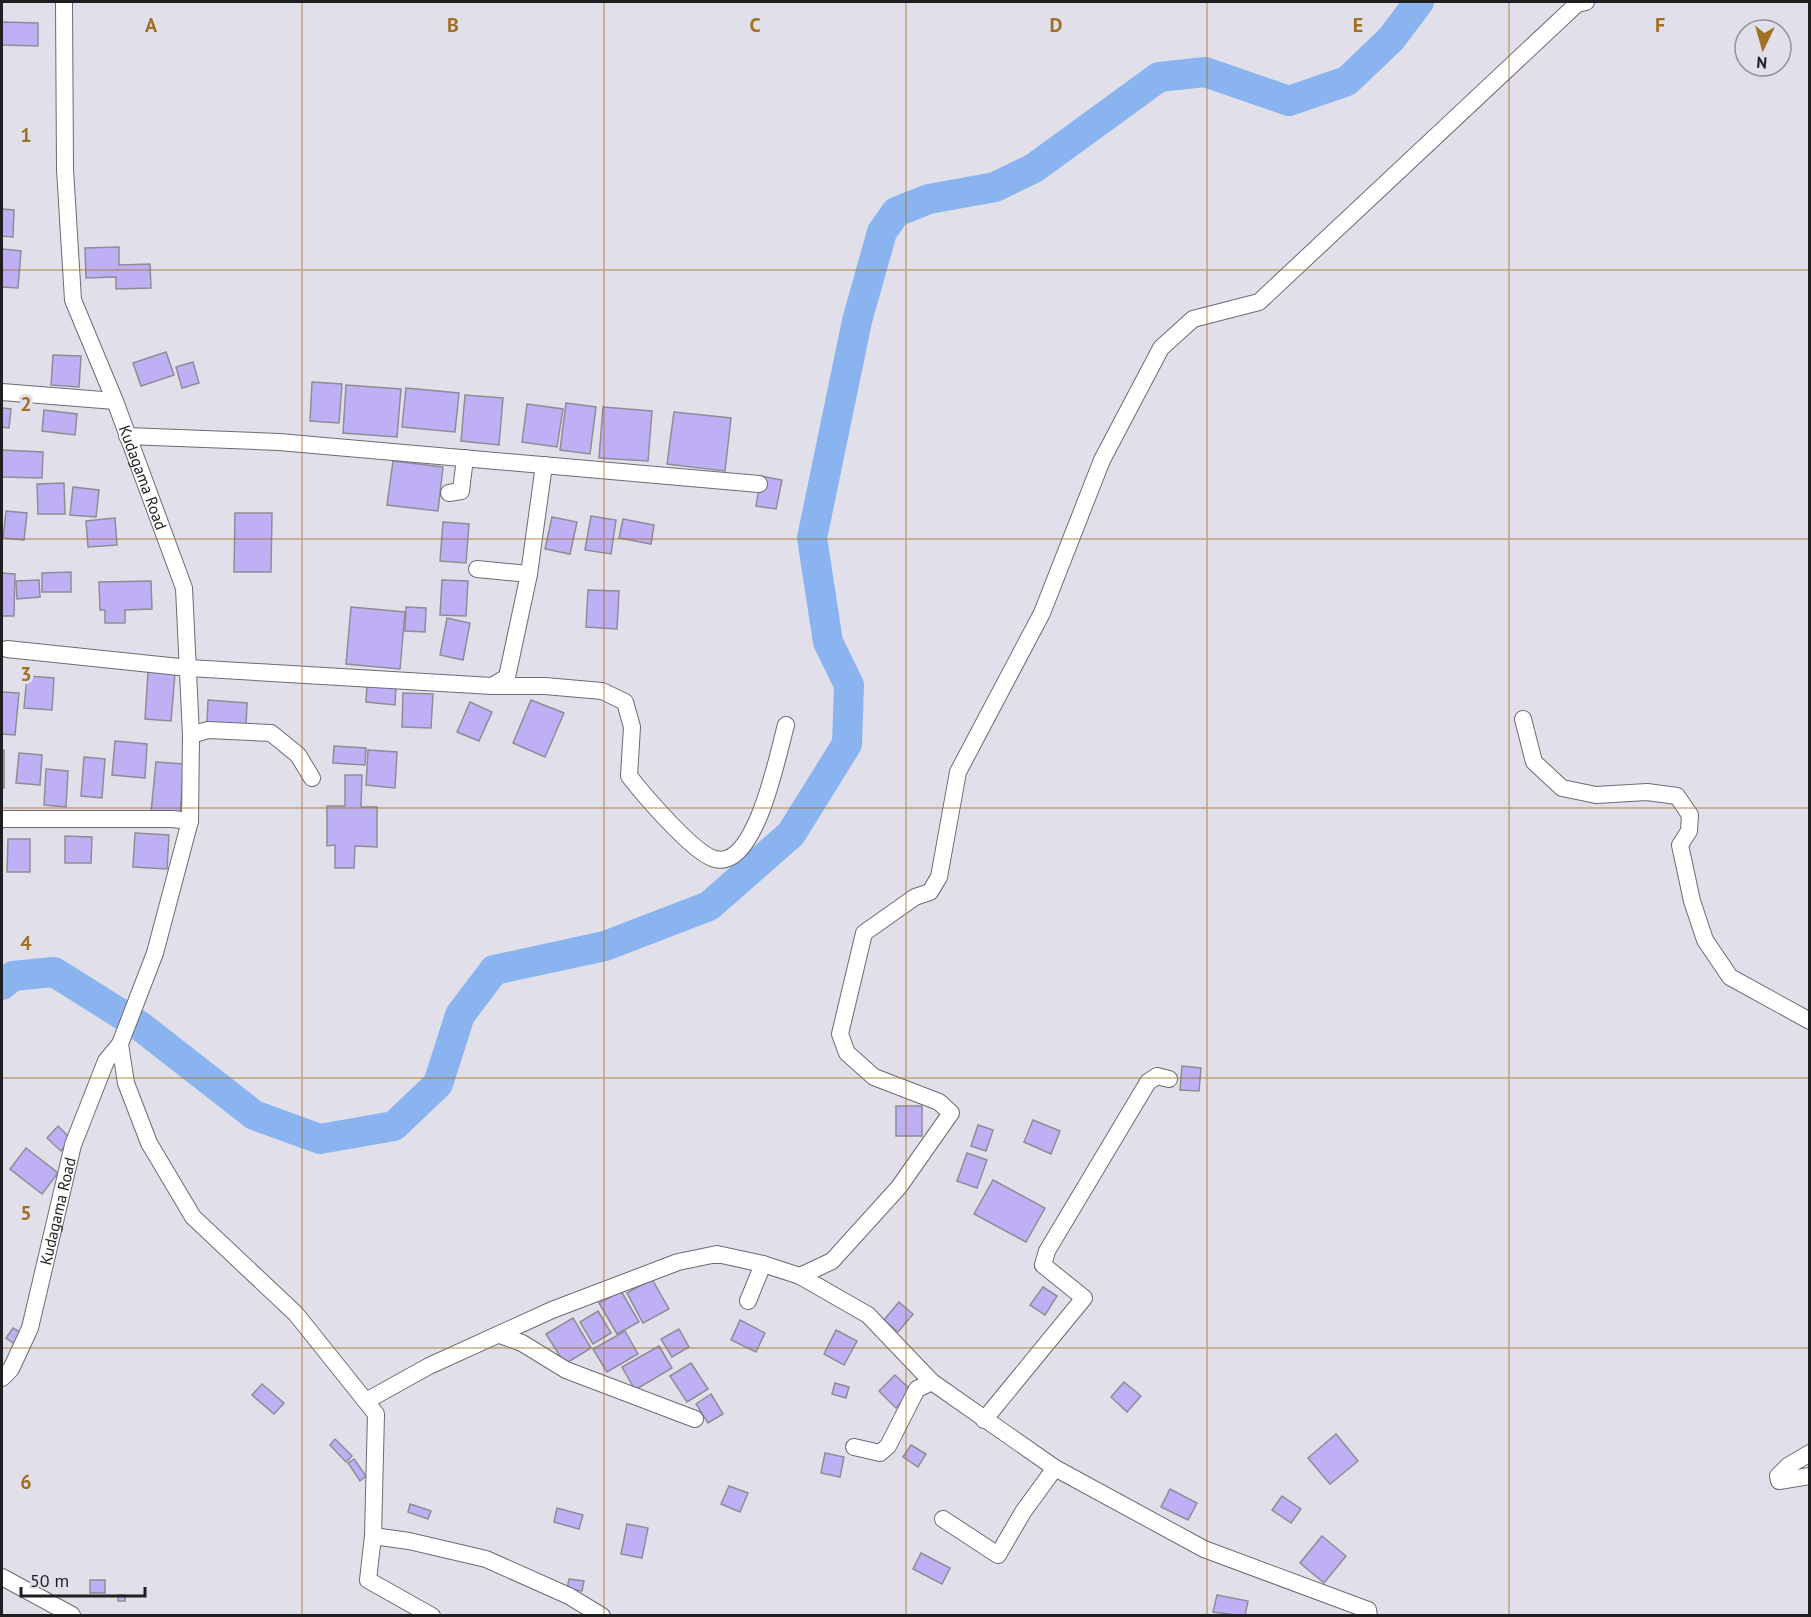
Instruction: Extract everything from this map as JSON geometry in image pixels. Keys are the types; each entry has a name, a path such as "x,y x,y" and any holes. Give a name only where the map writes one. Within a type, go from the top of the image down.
{"street":[{"name":"Kudagama Road","path":"2,1378 12,1369 30,1328 73,1145 106,1061 120,1044 155,953 190,821 191,735 184,588 115,401 73,300 65,169 64,2"},
{"path":"800,1276 832,1261 899,1187 951,1113 939,1102 874,1077 847,1053 840,1034 864,933 915,897 930,892 939,877 958,772 1042,613 1102,460 1161,348 1193,318 1259,302 1577,4 1586,2"},
{"path":"2,392 115,401"},
{"path":"127,436 279,442 759,483"},
{"path":"449,493 461,491 465,458"},
{"path":"492,686 507,676 529,574 544,465"},
{"path":"477,569 529,574"},
{"path":"7,649 189,668 492,686 545,686 602,692 625,702 632,727 629,776 698,851 716,860 729,858 744,846 757,825 786,725"},
{"path":"1523,719 1534,762 1562,788 1596,795 1647,792 1677,796 1690,815 1689,831 1680,845 1692,901 1705,940 1730,977 1809,1021"},
{"path":"191,735 208,730 271,733 298,755 312,778"},
{"path":"2,819 172,819 190,821"},
{"path":"120,1044 126,1083 148,1143 193,1217 296,1314 376,1414 373,1536 368,1580 432,1616"},
{"path":"984,1420 1084,1298 1043,1265 1047,1251 1148,1082 1157,1076 1169,1079"},
{"path":"366,1401 429,1366 552,1310 678,1262 717,1254 764,1264 800,1276 868,1315 932,1382 1054,1467 1204,1549 1368,1611 1369,1616"},
{"path":"748,1301 764,1264"},
{"path":"500,1335 522,1343 566,1370 695,1419"},
{"path":"854,1447 880,1453 888,1446 917,1389 932,1382"},
{"path":"1809,1453 1788,1466 1778,1476 1779,1481 1809,1476"},
{"path":"943,1519 998,1555 1023,1512 1054,1467"},
{"path":"373,1536 409,1541 486,1559 569,1596 602,1616"},
{"path":"2,1577 72,1615"}],"building":[{"path":"2,22 38,23 38,46 2,45"},
{"path":"2,209 14,210 13,237 2,236"},
{"path":"119,247 119,265 150,264 151,288 116,289 116,277 86,278 85,248"},
{"path":"2,249 21,251 18,288 2,287"},
{"path":"166,352 174,375 141,386 133,363"},
{"path":"53,355 81,356 79,387 51,385"},
{"path":"193,362 199,383 182,388 176,367"},
{"path":"312,382 342,384 339,423 310,421"},
{"path":"346,385 401,389 397,437 343,433"},
{"path":"406,388 459,393 455,432 402,427"},
{"path":"465,395 503,398 499,445 461,441"},
{"path":"566,403 596,407 590,454 560,450"},
{"path":"527,404 563,409 557,447 522,442"},
{"path":"603,407 652,411 648,461 599,458"},
{"path":"2,408 11,409 9,428 2,427"},
{"path":"44,410 77,414 75,435 42,431"},
{"path":"674,412 731,418 725,471 667,464"},
{"path":"2,450 43,452 42,478 2,477"},
{"path":"393,461 443,467 438,511 387,505"},
{"path":"761,476 782,480 776,509 756,506"},
{"path":"64,483 65,514 38,514 37,484"},
{"path":"73,487 99,490 96,517 70,515"},
{"path":"6,511 27,513 24,540 3,538"},
{"path":"235,513 272,513 271,572 234,572"},
{"path":"591,516 616,520 611,554 585,550"},
{"path":"552,517 577,522 570,554 545,549"},
{"path":"115,518 117,545 88,547 86,521"},
{"path":"623,519 654,525 651,544 619,538"},
{"path":"443,522 469,524 466,563 440,561"},
{"path":"71,572 71,592 42,592 42,573"},
{"path":"2,573 15,574 14,616 2,616"},
{"path":"39,580 40,597 17,599 16,581"},
{"path":"442,580 468,581 466,616 440,615"},
{"path":"151,581 152,609 125,610 125,623 105,623 105,610 100,610 99,582"},
{"path":"588,590 619,591 617,629 586,627"},
{"path":"351,607 405,612 400,669 346,664"},
{"path":"406,607 426,608 425,632 405,631"},
{"path":"447,618 470,623 463,660 440,655"},
{"path":"148,672 175,674 171,721 145,719"},
{"path":"27,676 54,678 52,710 24,708"},
{"path":"367,684 396,686 395,705 366,702"},
{"path":"2,692 19,693 15,735 2,734"},
{"path":"403,693 433,694 431,728 402,727"},
{"path":"208,700 247,703 246,725 207,722"},
{"path":"531,700 564,713 545,757 513,743"},
{"path":"470,702 492,712 479,741 457,732"},
{"path":"115,741 147,744 145,778 112,775"},
{"path":"334,746 366,748 365,765 333,763"},
{"path":"2,750 4,750 4,788 2,788"},
{"path":"368,750 397,752 395,788 366,785"},
{"path":"19,753 42,755 40,785 16,783"},
{"path":"84,757 105,759 102,798 81,796"},
{"path":"156,762 184,764 180,814 151,812"},
{"path":"46,769 68,771 66,807 44,805"},
{"path":"345,775 362,775 361,807 377,807 377,847 355,846 354,868 335,868 335,845 327,846 327,806 345,806"},
{"path":"135,833 169,835 167,869 133,867"},
{"path":"65,836 92,837 91,863 65,863"},
{"path":"8,839 30,839 30,872 7,872"},
{"path":"1182,1066 1201,1068 1199,1091 1180,1090"},
{"path":"896,1106 922,1106 922,1136 896,1136"},
{"path":"1033,1120 1060,1131 1051,1154 1024,1142"},
{"path":"978,1125 993,1130 986,1151 971,1146"},
{"path":"58,1126 71,1139 61,1151 47,1138"},
{"path":"26,1148 58,1173 42,1194 10,1169"},
{"path":"967,1153 987,1160 977,1188 957,1181"},
{"path":"993,1180 1045,1208 1026,1242 974,1214"},
{"path":"652,1279 669,1309 643,1323 627,1293"},
{"path":"1043,1287 1057,1296 1045,1315 1030,1305"},
{"path":"621,1291 639,1322 617,1334 599,1303"},
{"path":"899,1302 913,1314 898,1332 884,1320"},
{"path":"598,1311 611,1333 593,1344 580,1322"},
{"path":"573,1318 591,1348 565,1364 546,1334"},
{"path":"740,1320 765,1333 756,1352 731,1340"},
{"path":"13,1328 23,1334 16,1345 6,1338"},
{"path":"679,1329 689,1347 672,1357 661,1339"},
{"path":"836,1330 857,1341 844,1365 824,1354"},
{"path":"625,1331 638,1354 607,1372 593,1349"},
{"path":"659,1346 672,1368 635,1390 622,1367"},
{"path":"691,1363 708,1389 687,1402 670,1376"},
{"path":"895,1375 912,1391 896,1408 879,1391"},
{"path":"1124,1382 1141,1396 1127,1412 1111,1397"},
{"path":"835,1383 849,1387 846,1398 832,1394"},
{"path":"262,1384 284,1403 274,1414 252,1395"},
{"path":"711,1394 723,1414 708,1423 696,1404"},
{"path":"1336,1434 1358,1461 1330,1484 1308,1458"},
{"path":"335,1439 352,1456 346,1462 330,1445"},
{"path":"911,1445 926,1454 918,1467 903,1457"},
{"path":"825,1453 844,1457 840,1477 821,1473"},
{"path":"354,1459 366,1476 360,1481 348,1463"},
{"path":"729,1486 748,1493 740,1512 721,1504"},
{"path":"1170,1489 1197,1503 1188,1520 1161,1507"},
{"path":"1282,1496 1301,1509 1291,1523 1272,1510"},
{"path":"410,1504 431,1511 428,1519 408,1512"},
{"path":"557,1508 583,1515 579,1529 554,1522"},
{"path":"627,1524 648,1528 642,1558 621,1554"},
{"path":"1322,1536 1346,1556 1324,1583 1300,1563"},
{"path":"921,1553 950,1568 942,1584 913,1569"},
{"path":"569,1579 584,1581 582,1591 567,1589"},
{"path":"90,1580 105,1580 105,1593 90,1593"},
{"path":"118,1595 125,1595 125,1601 118,1601"},
{"path":"1217,1595 1248,1601 1245,1616 1213,1612"}],"waterway":[{"path":"2,985 13,976 54,972 140,1026 254,1115 320,1139 394,1126 438,1084 460,1015 494,970 605,946 709,906 791,834 847,744 849,685 828,642 812,538 857,321 882,232 896,212 929,199 995,187 1034,168 1159,77 1205,72 1289,101 1347,81 1391,39 1419,2"}]}
